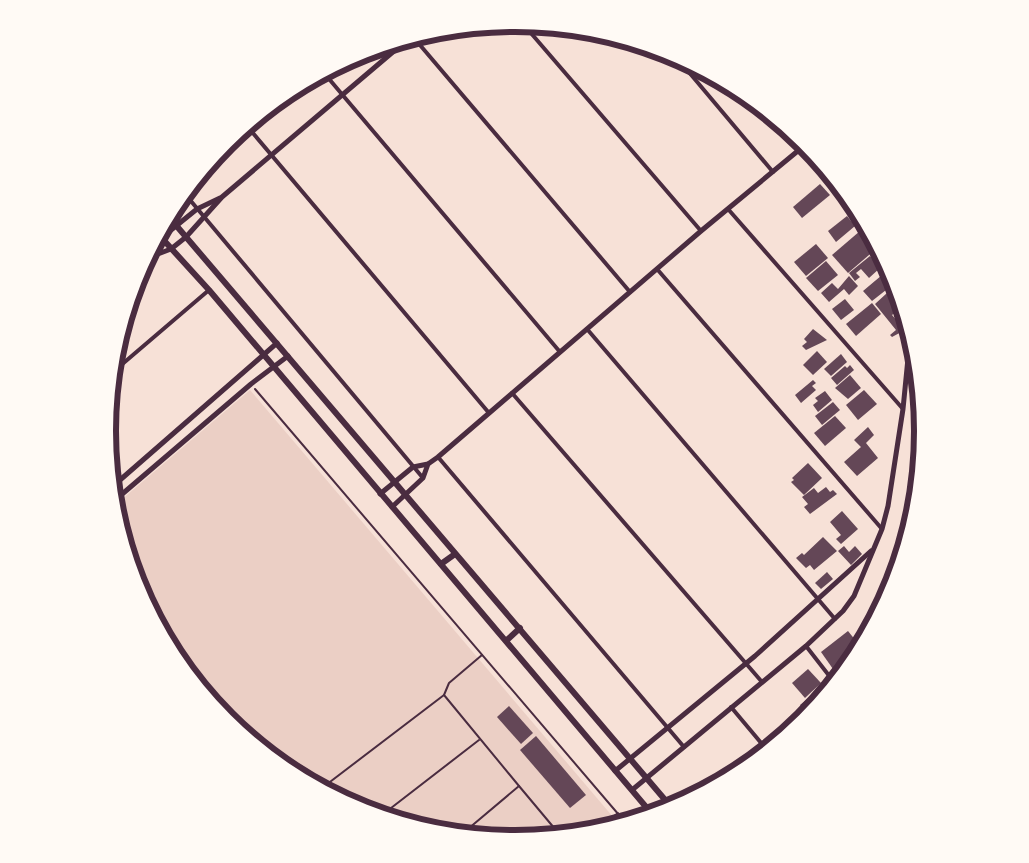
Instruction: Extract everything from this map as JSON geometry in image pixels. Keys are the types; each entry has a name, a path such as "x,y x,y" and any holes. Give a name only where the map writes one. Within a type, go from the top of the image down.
{"main road":[{"path":"175,225 666,801"},
{"path":"164,241 209,290 380,494 507,640 647,808"},
{"path":"441,564 455,554"},
{"path":"507,640 520,628"}],"street":[{"path":"531,33 701,231"},
{"path":"419,44 630,292"},
{"path":"158,254 171,248 186,237 222,197 394,51"},
{"path":"690,74 773,172"},
{"path":"329,79 560,352"},
{"path":"252,131 489,412"},
{"path":"380,494 413,466 428,464 438,457 701,231 799,151"},
{"path":"172,227 197,209 222,197"},
{"path":"190,200 423,478"},
{"path":"728,209 903,409"},
{"path":"657,269 882,529"},
{"path":"121,365 209,290"},
{"path":"587,329 834,619"},
{"path":"119,481 243,375 262,354 277,343"},
{"path":"121,495 288,356"},
{"path":"632,790 806,646 834,619 854,596 882,529 888,506 903,409 907,363"},
{"path":"512,393 762,682"},
{"path":"438,457 684,747"},
{"path":"392,507 423,478 428,464"},
{"path":"615,771 745,664 818,601 873,549"},
{"path":"806,646 829,676"},
{"path":"731,707 762,744"}],"path":[{"path":"252,386 621,816"},
{"path":"328,784 444,695 449,683 482,654"},
{"path":"444,695 555,828"},
{"path":"389,810 479,739"},
{"path":"469,828 519,786"},
{"path":"611,819 618,813"}],"shaded area":[{"path":"250,390 614,818 541,830 488,830 437,823 411,817 362,800 315,777 293,763 232,714 183,653 169,631 146,584 129,535 121,500"}],"building":[{"path":"820,184 830,195 802,218 793,207"},
{"path":"847,216 855,226 836,242 828,231"},
{"path":"860,231 871,253 848,273 832,255"},
{"path":"816,244 828,258 806,276 794,262"},
{"path":"870,256 879,269 869,278 861,269 856,273 860,277 855,281 849,273"},
{"path":"826,261 838,275 818,291 806,278"},
{"path":"849,276 858,286 849,295 844,289 829,302 821,293 832,283 838,289"},
{"path":"881,276 888,293 886,290 872,301 863,291"},
{"path":"887,293 895,313 892,315 898,322 901,332 892,337 890,335 896,330 875,304"},
{"path":"845,299 854,310 841,320 832,309"},
{"path":"872,303 881,314 856,336 846,324"},
{"path":"813,329 827,340 806,350 802,346 807,342 804,339"},
{"path":"817,351 827,362 813,375 803,365"},
{"path":"841,354 847,362 831,376 824,369"},
{"path":"850,365 854,370 837,385 831,378 845,366 847,368"},
{"path":"850,375 861,388 848,399 835,388"},
{"path":"813,380 816,383 812,386 816,390 801,403 795,395"},
{"path":"864,390 877,404 858,420 846,405"},
{"path":"825,391 832,400 818,412 813,405 818,401 815,398"},
{"path":"833,402 840,410 822,425 815,416"},
{"path":"835,416 846,428 825,446 814,433"},
{"path":"868,427 874,435 866,443 878,458 857,476 844,462 861,447 854,440"},
{"path":"808,463 822,478 804,495 791,482 794,480 792,478"},
{"path":"826,487 830,492 833,490 837,494 810,514 804,507 808,504 802,497 814,488 818,493"},
{"path":"842,511 858,529 841,544 836,539 841,535 830,522"},
{"path":"823,537 837,551 814,570 810,565 806,568 796,558 802,553 804,555"},
{"path":"844,546 849,552 855,546 862,554 851,565 838,551"},
{"path":"827,572 833,579 821,589 815,583"},
{"path":"848,631 855,639 833,669 821,652"},
{"path":"808,669 821,683 805,698 792,683"},
{"path":"817,691 803,708 800,705"},
{"path":"509,706 533,733 521,744 497,717"},
{"path":"536,736 586,795 570,808 520,750"}]}
